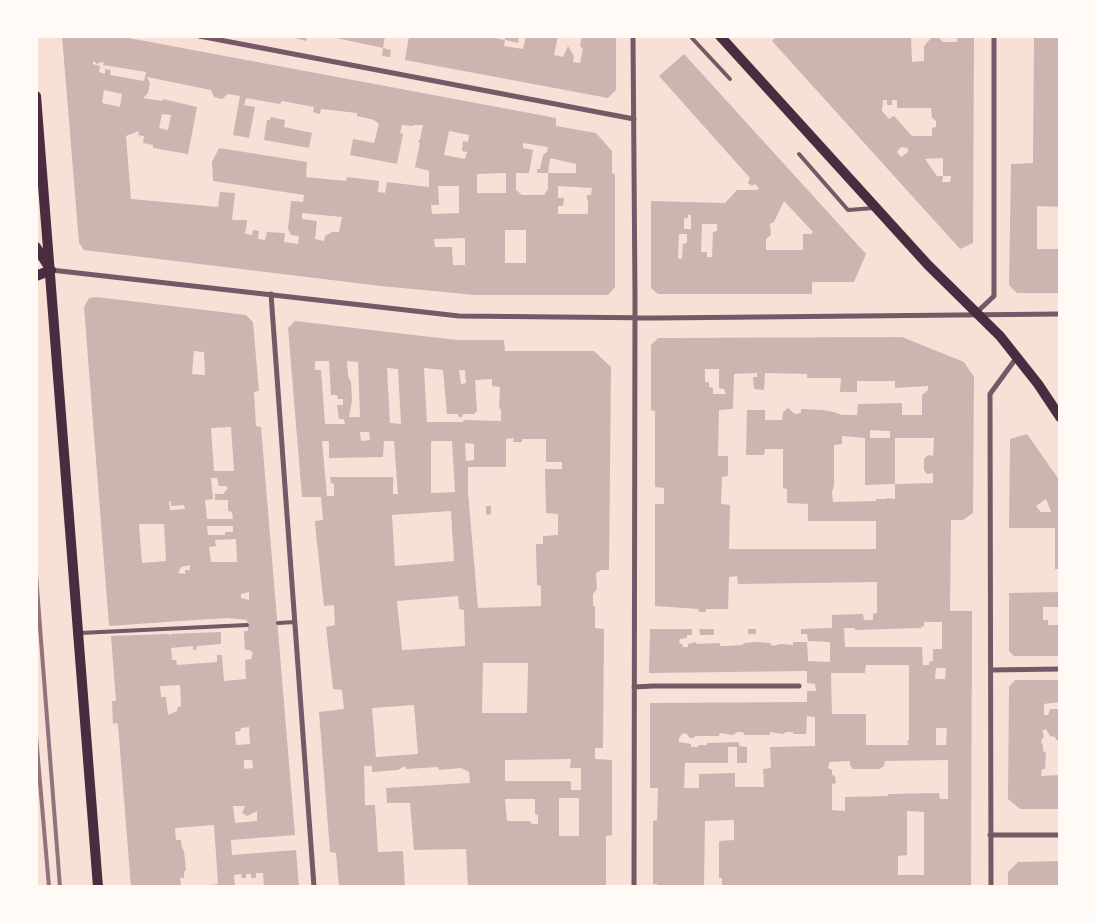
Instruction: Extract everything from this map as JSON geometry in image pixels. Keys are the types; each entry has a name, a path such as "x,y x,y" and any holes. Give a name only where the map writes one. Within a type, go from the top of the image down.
{"main road":[{"path":"720,36 875,208 976,314 1000,336 1060,417"},
{"path":"36,96 98,887"},
{"path":"36,246 51,270"},
{"path":"36,276 51,270"}],"street":[{"path":"199,36 634,119"},
{"path":"633,36 635,318 634,887"},
{"path":"976,314 994,296 994,36"},
{"path":"51,270 459,316 635,318 1060,314"},
{"path":"271,294 314,887"},
{"path":"991,887 990,394 1017,357"},
{"path":"991,670 1060,669"},
{"path":"634,687 800,686"},
{"path":"990,835 1060,835"}],"lane":[{"path":"690,36 730,79"},
{"path":"799,154 848,210 875,208"},
{"path":"278,623 295,622"},
{"path":"78,633 247,625"}],"building":[{"path":"62,36 118,36 556,118 556,126 596,133 612,151 612,173 615,174 615,287 608,295 475,295 381,286 84,250 79,243","holes":["93,61 97,64 104,62 103,65 146,72 144,81 110,75 111,70 105,69 105,74 99,72 100,66 93,64","147,77 211,90 214,97 222,99 228,94 240,96 233,135 249,138 255,107 244,105 246,98 280,104 282,101 314,107 313,112 320,114 321,109 357,113 357,116 374,120 379,124 374,143 353,139 350,155 397,164 403,134 400,133 402,125 423,125 418,142 420,143 415,167 429,171 429,187 387,182 385,193 378,192 379,181 347,177 346,181 306,177 307,162 219,148 212,162 213,181 304,195 303,202 291,201 288,229 291,235 299,236 298,244 284,242 285,233 267,232 265,240 258,239 259,231 253,230 252,235 244,233 247,220 232,220 235,193 220,192 218,207 131,199 126,136 139,131 138,135 144,136 143,143 153,145 153,148 188,154 197,107 163,99 162,101 143,98 148,93 150,83","104,90 122,94 120,107 102,103","162,114 171,115 168,130 159,128","449,131 469,135 468,142 463,141 462,151 467,152 465,159 444,155","523,143 548,147 547,152 543,155 540,169 537,169 537,173 548,173 548,189 544,195 522,195 516,190 516,173 529,173 533,150 523,148","550,158 576,164 576,173 548,173","506,173 506,193 477,193 477,174","438,186 459,186 459,213 432,214 431,205 439,205","558,186 592,188 591,195 587,195 588,214 558,214 558,206 563,206 564,198 558,198","302,213 342,217 339,232 332,232 325,236 324,241 315,239 317,221 302,219","505,230 526,230 526,263 505,263","434,239 465,239 465,265 453,265 452,247 435,247"]},
{"path":"288,36 307,36 306,41"},
{"path":"327,36 385,36 383,48"},
{"path":"409,36 484,36 505,40 504,46 523,49 526,36 558,36 554,55 563,57 568,46 574,56 573,62 580,63 583,49 580,46 582,36 616,36 616,90 608,98 405,60"},
{"path":"505,36 519,36 518,43 505,40"},
{"path":"777,36 911,36 912,62 924,61 924,46 931,38 938,37 943,42 957,42 957,36 974,36 973,243 960,249 772,41","holes":["883,100 887,100 887,105 892,105 892,100 897,100 897,108 931,108 932,118 936,121 936,127 932,128 932,136 912,136 894,116 889,119 882,111","901,147 908,148 908,152 901,157 897,152","943,158 943,176 937,176 925,159","943,176 951,176 950,182 942,182"]},
{"path":"1034,36 1060,36 1060,207 1037,206 1037,249 1060,249 1060,293 1017,293 1009,285 1011,164 1033,163"},
{"path":"383,48 391,50 390,57 382,56"},
{"path":"684,54 866,254 854,282 812,282 812,294 658,294 651,288 651,201 725,203 737,190 757,190 759,188 755,184 752,186 748,183 750,178 659,76","holes":["784,201 813,232 811,234 803,234 803,250 766,250 766,239 771,235 770,224 774,222","688,215 691,215 691,229 684,229 684,218 688,218","702,224 717,224 717,231 713,232 712,257 707,257 707,252 701,252","679,234 687,234 687,243 683,244 682,259 678,258"]},
{"path":"271,117 285,120 284,127 312,133 309,148 264,140 267,120 270,120"},
{"path":"97,297 246,315 253,322 259,391 254,392 256,426 261,427 295,835 231,840 232,855 296,850 299,887 264,887 263,873 256,873 256,878 251,878 251,874 246,874 246,878 242,878 241,874 234,875 235,887 209,887 209,885 218,884 214,825 175,828 176,840 181,840 184,851 186,870 184,878 180,878 181,887 131,887 118,725 117,723 113,724 112,701 116,701 111,636 169,634 171,636 171,634 221,632 221,644 197,646 196,650 193,650 193,646 171,648 172,660 176,660 177,665 217,662 217,655 222,655 224,681 246,679 245,660 251,659 253,653 250,650 245,650 244,631 248,631 247,620 228,618 109,626 84,307 89,298","holes":["194,351 204,352 205,375 192,374","231,427 234,471 214,471 211,428","211,478 217,478 219,486 226,486 228,488 223,494 215,494 215,500 228,500 228,511 232,512 233,519 207,519 205,500 213,499","169,501 171,501 171,506 184,505 185,509 170,510","139,524 164,524 166,561 142,563","207,526 233,526 233,532 225,532 225,535 208,535","236,539 237,562 211,562 209,547 216,546 215,540","190,565 190,570 185,570 185,574 178,573 181,567","249,592 249,600 241,598 241,594","180,685 181,706 178,707 177,711 168,715 166,697 161,697 160,686","249,727 250,744 236,745 235,732 240,731 241,728","244,760 252,760 253,768 244,769","233,806 245,806 242,813 247,816 257,811 257,821 235,823"]},
{"path":"295,321 457,340 504,340 505,351 594,351 611,367 609,570 601,570 596,573 597,589 593,594 595,628 604,629 603,748 595,748 595,759 612,760 612,835 606,836 606,887 468,887 466,849 414,850 410,803 387,803 386,788 470,783 469,772 461,768 439,770 438,767 406,769 405,766 398,770 372,772 372,766 364,766 365,805 375,805 378,852 403,851 405,887 339,887 336,853 330,852 319,712 344,709 342,690 333,689 326,627 335,625 334,605 324,606 316,534 315,521 323,520 321,497 302,497 288,328","holes":["315,361 329,361 331,395 337,395 338,399 343,399 343,405 337,405 339,419 344,419 345,424 325,424 321,370 315,370","347,361 358,362 360,417 349,417 352,400 351,382 348,376","387,368 398,369 401,424 390,423","424,368 443,370 447,414 458,414 459,417 462,417 463,414 474,414 477,411 475,380 492,379 492,386 500,387 499,407 501,410 501,421 464,420 463,422 427,422","459,370 465,370 466,383 461,384","360,432 369,432 370,440 361,441","514,438 513,442 522,442 522,439 546,439 546,462 562,462 562,469 545,469 546,513 558,514 558,535 543,536 543,544 536,544 537,585 541,586 541,606 478,608 468,492 468,467 506,467 506,439","322,441 329,441 329,458 383,457 384,441 394,441 398,494 393,494 393,477 330,477 331,483 334,484 334,496 327,496","431,441 452,441 455,492 431,493","465,443 474,444 474,460 466,461","451,511 454,561 395,566 392,515","458,596 459,609 464,610 465,646 402,650 397,601","483,663 528,663 527,713 482,713","414,705 418,754 376,757 372,708","571,759 570,768 581,768 581,790 571,790 571,782 505,781 505,760","559,798 579,798 579,836 559,836","505,799 535,799 535,814 538,815 538,824 532,824 530,821 507,821"]},
{"path":"902,337 964,362 974,377 973,513 963,520 951,520 950,611 972,611 971,887 722,887 722,878 719,878 719,841 734,840 733,820 705,821 704,887 657,887 657,884 653,884 653,821 657,820 658,788 650,788 650,703 807,702 807,691 816,691 815,684 807,683 807,671 649,673 650,629 692,629 692,635 687,635 687,638 680,639 679,643 683,647 688,647 688,644 696,642 696,644 720,643 720,646 727,646 757,642 770,643 772,646 781,644 793,645 793,642 807,642 808,661 830,662 830,642 808,641 807,634 801,634 801,629 832,628 832,615 863,614 864,620 873,620 873,614 877,613 877,582 738,584 737,576 729,577 728,609 706,609 706,612 699,612 698,609 655,606 655,504 664,504 664,488 655,487 655,411 651,410 651,345 658,338","holes":["705,369 719,369 719,388 724,389 726,394 713,394 713,388 709,387 709,382 705,382","757,373 757,377 753,377 754,389 764,390 765,373 807,374 807,378 841,378 840,392 857,392 857,381 895,381 895,388 928,386 928,390 922,395 922,415 902,415 902,403 858,404 857,415 842,415 823,410 801,409 801,413 795,414 788,408 783,412 782,420 765,420 765,410 747,410 746,455 764,455 765,449 783,449 783,488 787,489 787,503 808,504 808,521 876,521 876,549 729,549 730,505 721,504 722,477 728,476 728,456 718,456 719,410 733,409 734,374","870,430 890,431 890,438 870,438","842,436 865,438 865,485 895,484 895,499 833,502 834,445 842,444","895,438 934,438 933,456 928,455 924,459 924,470 927,474 933,473 933,483 895,484","924,622 942,622 942,649 933,649 933,661 930,661 929,665 923,665 922,647 845,647 844,628 855,628 855,630 921,628 922,626 924,627","866,665 909,665 909,740 907,742 909,745 866,745 866,714 832,714 831,673 865,673","936,668 946,668 945,679 935,679","807,716 815,717 815,746 770,747 771,768 763,769 764,787 735,787 735,773 699,774 699,788 684,788 685,763 728,763 728,747 737,747 737,763 747,763 747,747 739,746 739,742 707,743 707,745 691,747 691,744 679,742 679,738 683,733 687,734 690,738 694,738 695,736 719,736 720,733 733,735 737,732 743,732 744,735 770,735 770,732 783,734 793,732 793,734 806,734","936,728 947,728 946,745 936,745","948,760 948,799 940,799 939,793 845,797 845,811 832,810 832,784 836,783 832,770 828,768 830,762 850,761 853,769 880,769 884,766 885,761","907,811 924,812 924,875 898,875 898,856 907,855"]},
{"path":"1027,434 1060,481 1060,569 1055,569 1055,528 1009,528 1010,439","holes":["1046,499 1051,512 1041,512 1036,506"]},
{"path":"486,506 491,506 491,514 486,515"},
{"path":"1060,592 1060,607 1043,607 1043,620 1048,620 1048,625 1060,625 1060,656 1014,656 1009,651 1009,593"},
{"path":"699,629 714,629 714,635 700,635"},
{"path":"748,629 756,629 756,634 748,634"},
{"path":"1015,680 1060,680 1059,702 1044,704 1044,715 1048,715 1050,709 1060,709 1060,740 1050,736 1046,729 1042,731 1044,736 1041,742 1043,751 1046,753 1045,769 1042,769 1041,776 1060,775 1060,809 1020,809 1008,799 1009,687"},
{"path":"1060,861 1060,887 1008,887 1008,872 1018,862"}],"railway":[{"path":"36,575 60,887"},
{"path":"36,736 49,887"}]}
